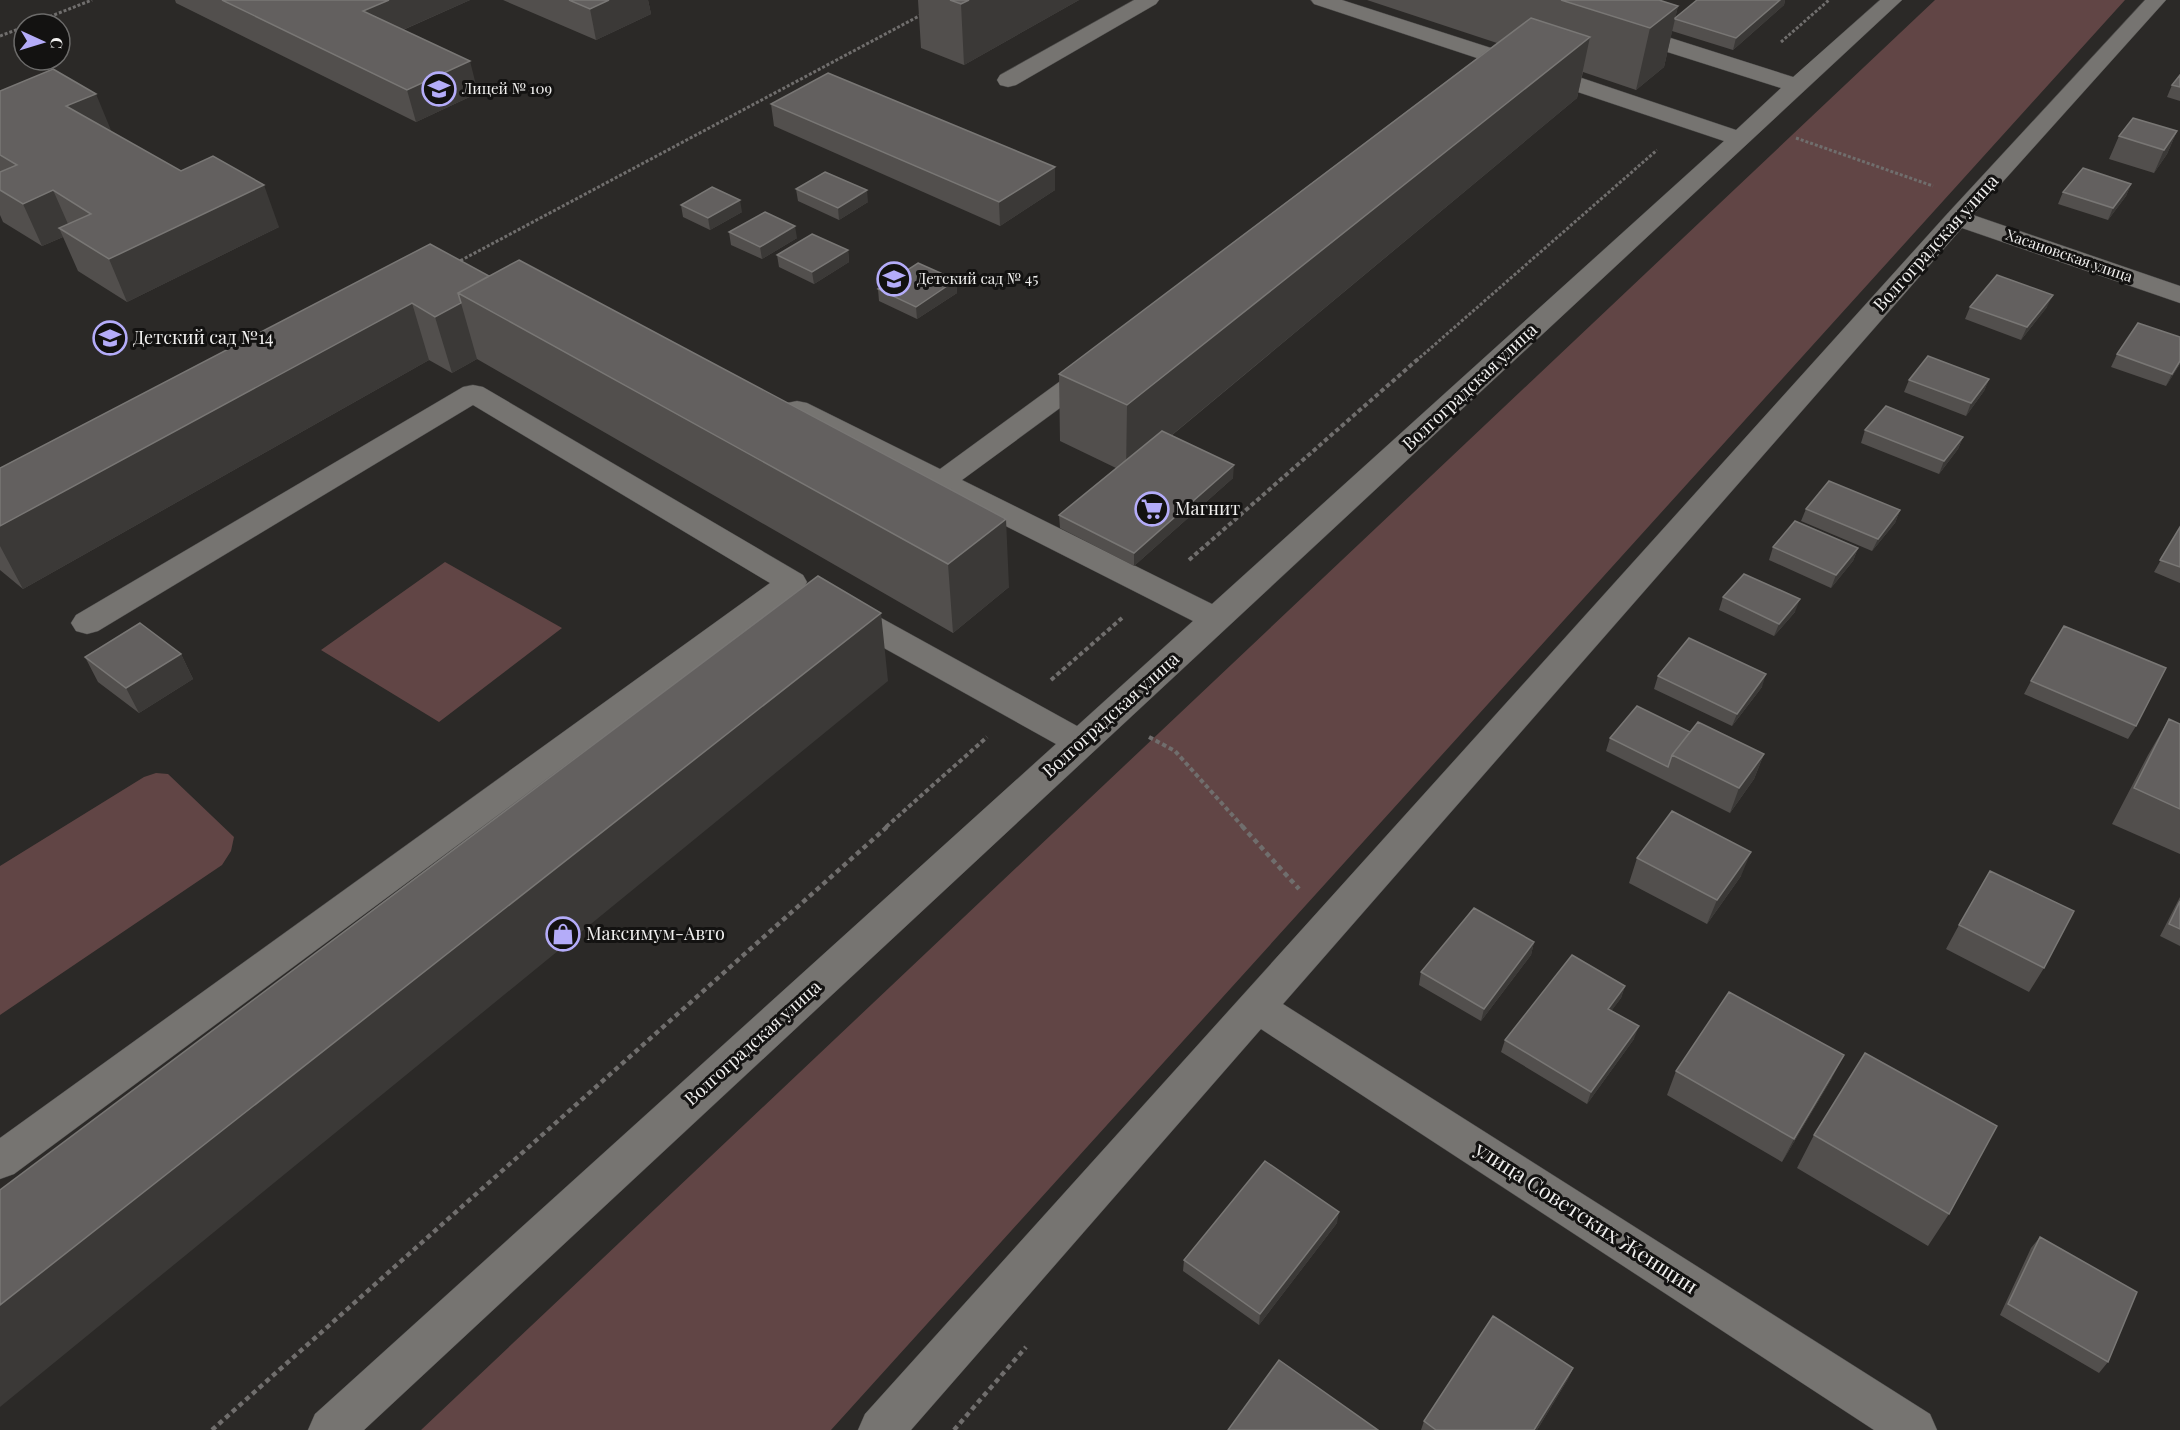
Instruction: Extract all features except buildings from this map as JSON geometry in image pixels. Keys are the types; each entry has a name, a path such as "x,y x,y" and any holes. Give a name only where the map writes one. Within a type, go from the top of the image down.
{"street":[{"path":"1008,80 1149,0"},
{"path":"1321,0 1511,62 1747,131"},
{"name":"Волгоградская улица","path":"331,1430 1892,0"},
{"name":"Волгоградская улица","path":"881,1430 1954,222 2156,0"},
{"path":"1602,24 1798,86"},
{"path":"1482,83 1511,62"},
{"name":"Хасановская улица","path":"1954,222 2180,294"},
{"path":"942,481 1115,353"},
{"path":"87,623 473,393 792,582 1081,743"},
{"path":"772,397 1216,619"},
{"path":"0,1161 792,582"},
{"name":"улица Советских Женщин","path":"1257,1007 1914,1430"}],"path":[{"path":"62,12 92,0"},
{"path":"446,268 930,10"},
{"path":"1747,131 1940,189 1919,214 1954,222"},
{"path":"1049,681 1175,751 1331,924"}],"shaded area":[{"path":"1935,0 2125,0 831,1430 421,1430"},
{"path":"445,562 562,628 439,722 321,650"},
{"path":"156,773 168,774 234,837 231,851 222,865 0,1015 0,866 144,777"}],"place":[{"name":"Лицей № 109","path":"439,89"},
{"name":"Детский сад № 45","path":"894,279"},
{"name":"Детский сад №14","path":"110,338"},
{"name":"Магнит","path":"1152,509"},
{"name":"Максимум-Авто","path":"563,934"}]}
